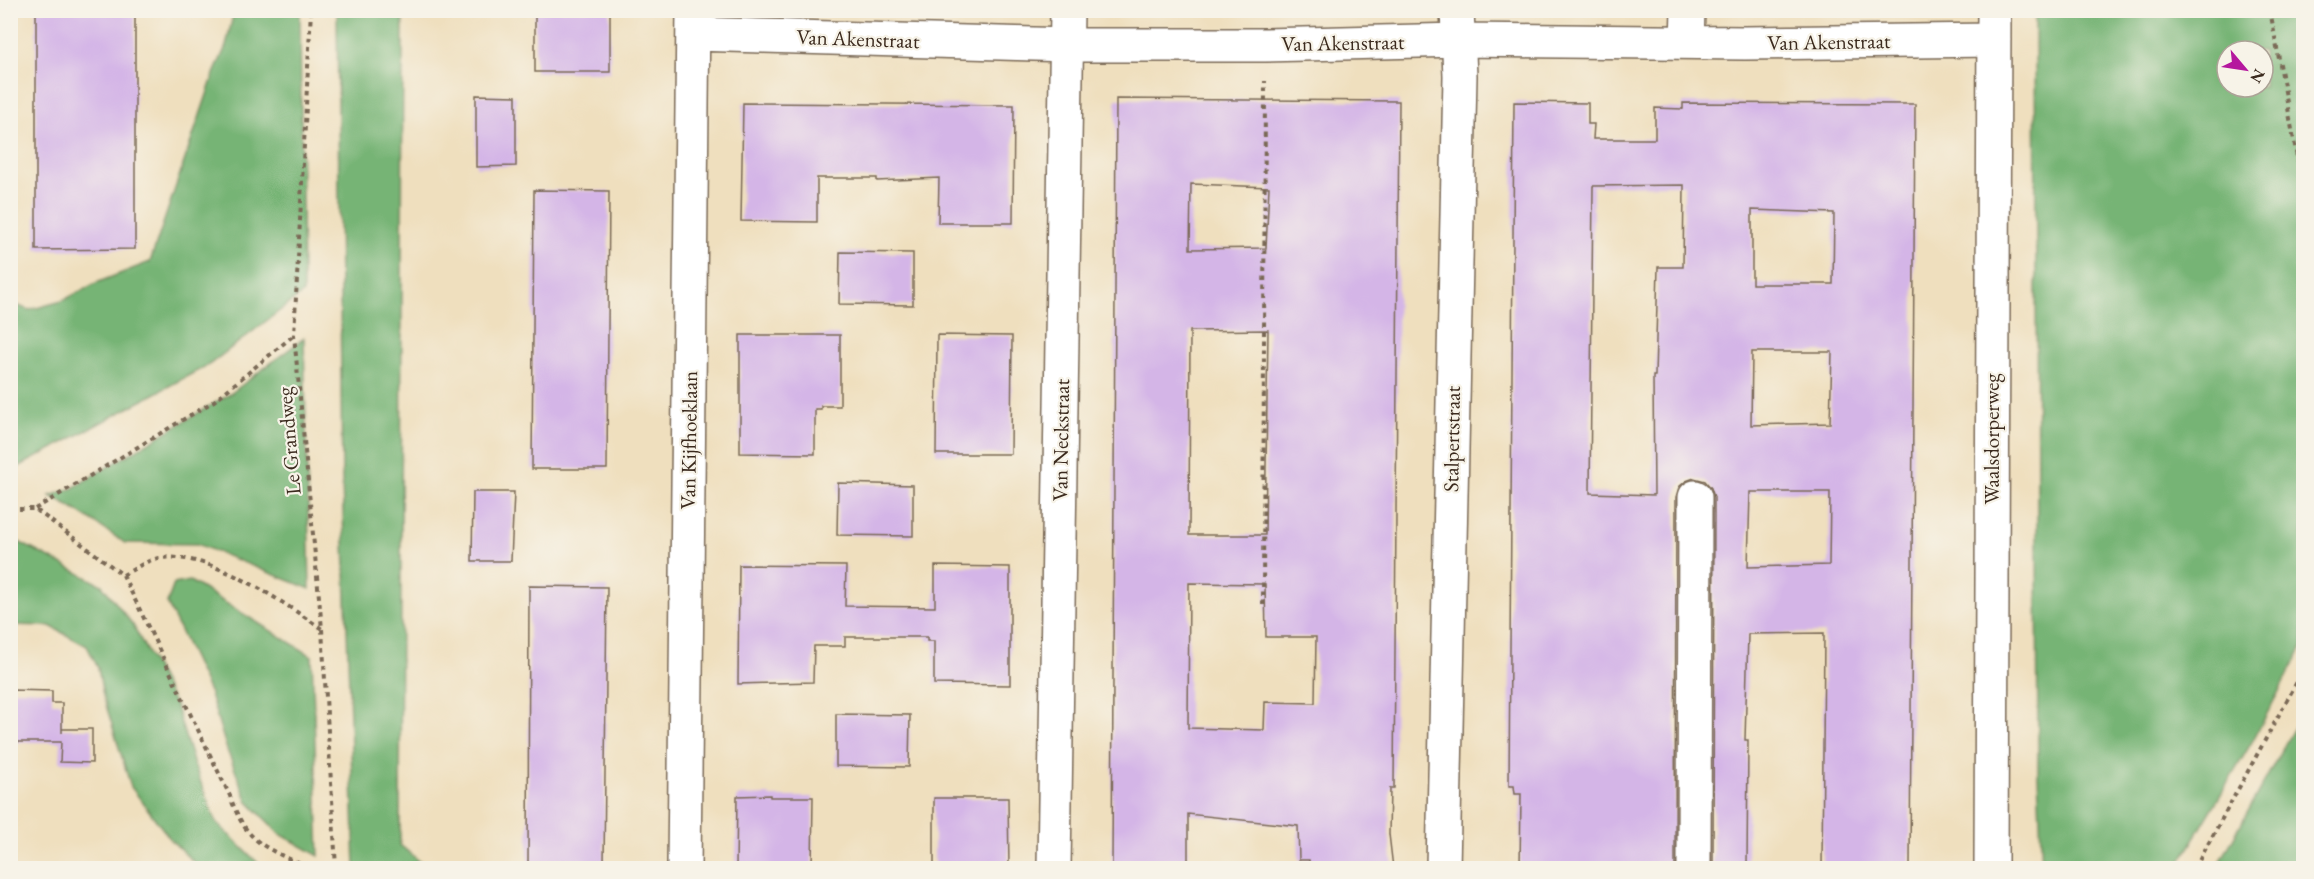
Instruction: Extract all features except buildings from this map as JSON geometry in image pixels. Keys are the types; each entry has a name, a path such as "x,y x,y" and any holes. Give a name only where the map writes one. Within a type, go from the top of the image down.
{"street":[{"name":"Van Neckstraat","path":"1053,868 1067,10"},
{"path":"1687,42 1688,10"},
{"name":"Van Akenstraat","path":"693,22 1067,45 1265,45 1457,25 1687,42 1994,25"},
{"name":"Van Kijfhoeklaan","path":"684,868 693,22"},
{"name":"Stalpertstraat","path":"1443,868 1460,76 1457,25"},
{"name":"Waalsdorperweg","path":"1990,868 1994,25"},
{"path":"1694,868 1695,497"}],"path":[{"name":"Le Grandweg","path":"311,10 294,336 322,629 336,868"},
{"path":"2270,10 2304,195"},
{"path":"1263,605 1265,45"},
{"path":"10,509 35,509 214,401 294,336"},
{"path":"35,509 123,575 230,796 238,819 256,842 309,868"},
{"path":"123,575 159,558 198,561 268,592 322,629"},
{"path":"2195,868 2304,669"}],"green space":[{"path":"234,11 300,11 303,293 210,364 11,471 11,303 29,310 62,301 96,283 150,262 214,74 226,46"},
{"path":"337,11 403,11 400,845 423,864 435,868 355,868 342,481"},
{"path":"2035,11 2303,11 2303,646 2252,742 2177,868 2042,868 2038,776"},
{"path":"304,338 310,589 197,544 125,543 50,496 71,489 230,394"},
{"path":"11,538 102,585 133,625 176,707 193,762 216,822 258,863 268,868 200,868 171,840 131,787 103,695 98,668 87,646 50,626 11,625"},
{"path":"190,581 312,656 319,856 280,834 248,802 227,750 210,694 167,603 174,584"},
{"path":"2303,711 2303,868 2217,868"}]}
